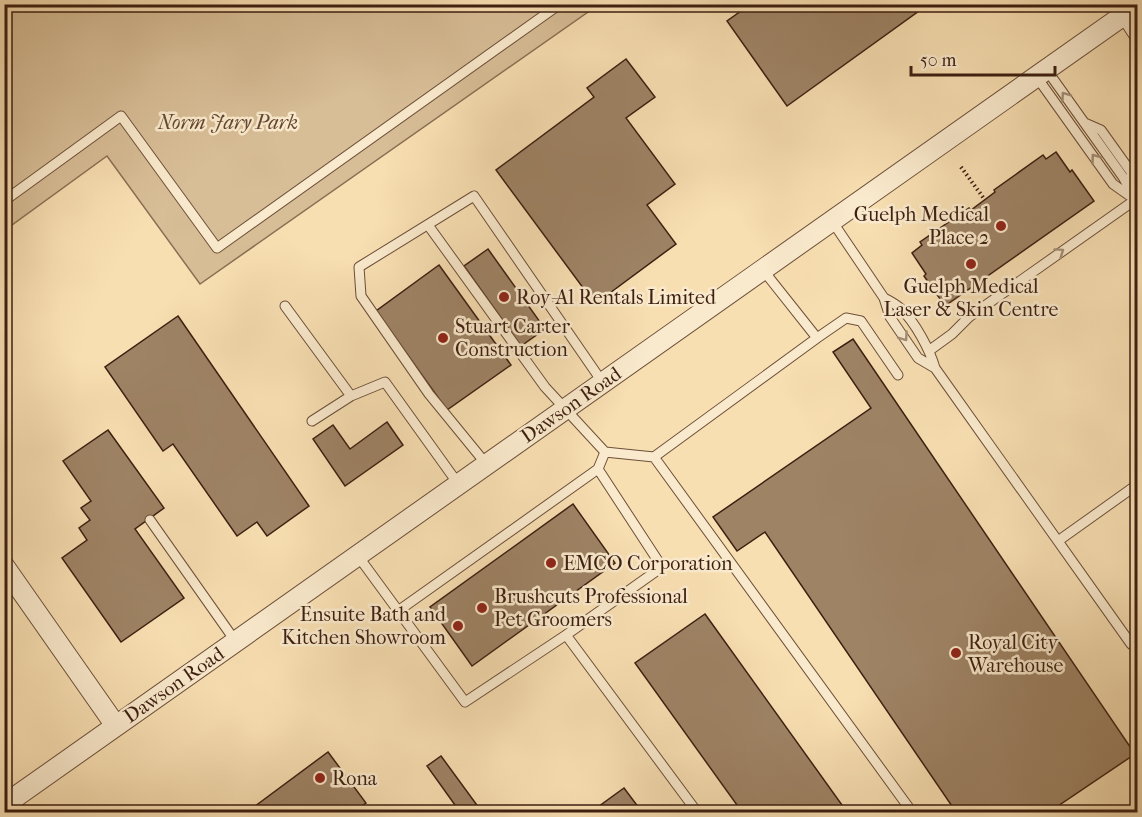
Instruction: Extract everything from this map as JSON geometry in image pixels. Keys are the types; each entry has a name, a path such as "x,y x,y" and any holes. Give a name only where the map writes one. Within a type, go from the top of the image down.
{"street":[{"name":"Dawson Road","path":"4,805 1137,4"},
{"path":"4,566 116,726"}],"lane":[{"path":"4,201 122,116 216,248 560,4"},
{"path":"1120,16 1137,42"},
{"path":"1041,73 1084,122 1101,130 1131,172 1136,201"},
{"path":"1041,73 1113,183 1136,201"},
{"path":"487,465 429,394 361,296 359,267 474,196 603,383"},
{"path":"930,350 952,334 969,317 1136,201"},
{"path":"832,221 884,298 890,317 918,358 935,368"},
{"path":"428,225 545,387 605,452 654,457 846,318 861,321 898,375"},
{"path":"763,270 817,338"},
{"path":"884,298 901,309 930,350 935,368 1058,541 1134,642"},
{"path":"285,306 351,396"},
{"path":"312,421 351,396 385,382 459,485"},
{"path":"398,611 598,469 605,452"},
{"path":"654,457 912,813"},
{"path":"358,556 465,702 566,635 662,567 598,469"},
{"path":"1058,541 1137,484"},
{"path":"150,520 236,642"},
{"path":"566,635 697,813"}],"path":[{"path":"961,167 985,200"}],"green space":[{"name":"Norm Jary Park","path":"5,5 598,5 200,284 107,156 5,230"}],"building":[{"path":"751,4 920,4 923,8 787,106 727,21"},
{"path":"626,59 655,97 626,118 675,184 647,205 676,244 595,304 496,170 594,97 587,88"},
{"name":"Guelph Medical Place 2","path":"1056,152 1094,201 945,306 924,276 926,274 912,253 922,245 920,242 969,208 971,210 995,192 994,190 1043,155 1046,159"},
{"name":"Roy-Al Rentals Limited","path":"488,249 545,329 521,346 464,266"},
{"name":"Stuart Carter Construction","path":"439,265 511,365 447,410 376,311"},
{"path":"178,316 309,506 267,536 257,522 237,536 173,444 163,451 105,367"},
{"name":"Royal City Warehouse","path":"853,339 1135,754 1049,812 956,812 765,532 737,551 713,517 871,408 833,352"},
{"path":"387,422 403,445 345,486 313,439 333,425 350,449"},
{"path":"108,430 164,508 135,529 184,598 121,642 62,558 87,540 79,528 90,520 81,508 91,501 63,461"},
{"path":"573,504 615,563 472,666 430,607"},
{"path":"705,614 847,812 742,812 635,663"},
{"name":"Rona","path":"328,752 366,803 353,812 247,812"},
{"path":"441,756 482,812 460,812 427,766"},
{"path":"624,788 642,812 591,812"}],"place":[{"name":"Guelph Medical Place 2","path":"1001,226"},
{"name":"Guelph Medical Laser & Skin Centre","path":"971,264"},
{"name":"Roy-Al Rentals Limited","path":"504,297"},
{"name":"Stuart Carter Construction","path":"443,338"},
{"name":"EMCO Corporation","path":"551,563"},
{"name":"Brushcuts Professional Pet Groomers","path":"482,608"},
{"name":"Ensuite Bath and Kitchen Showroom","path":"458,626"},
{"name":"Royal City Warehouse","path":"956,653"},
{"name":"Rona","path":"320,778"}]}
